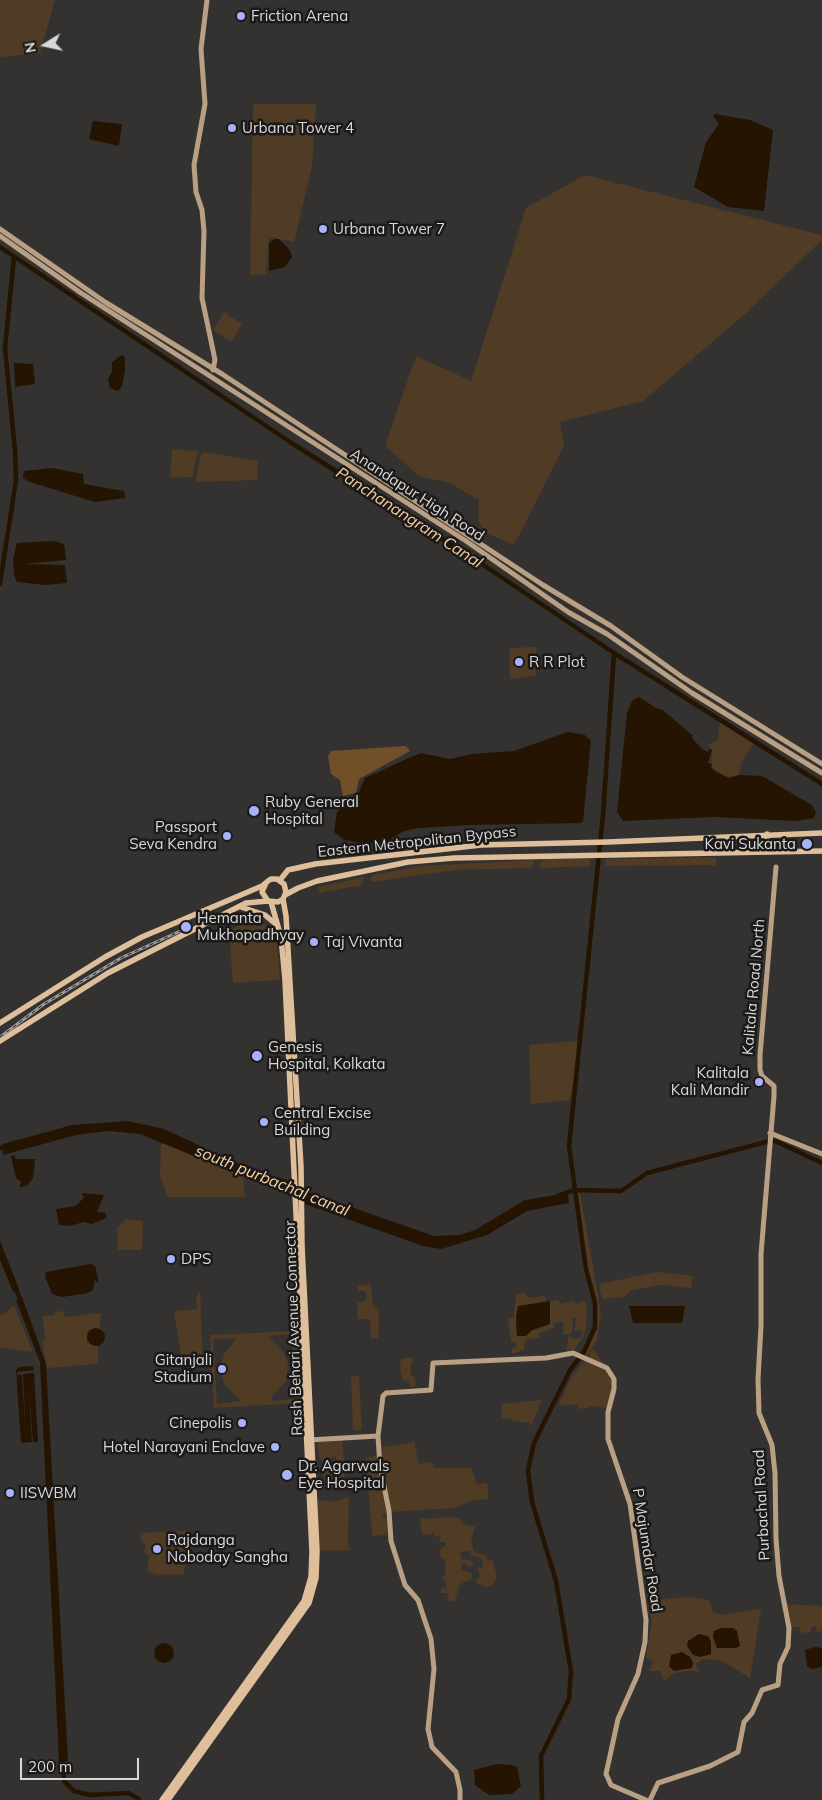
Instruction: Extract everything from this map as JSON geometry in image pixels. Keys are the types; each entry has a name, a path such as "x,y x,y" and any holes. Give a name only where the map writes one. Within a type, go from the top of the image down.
{"main road":[{"path":"208,0 201,50 205,104 194,165 196,192 202,210 204,231 202,298 211,336 214,369 210,375"},
{"name":"Anandapur High Road","path":"0,229 105,302 214,369 543,585 611,626 682,677 822,764"},
{"name":"Anandapur High Road","path":"0,236 81,293 466,541 568,612 606,634 692,693 822,773"},
{"path":"767,852 766,834 822,833"},
{"name":"Eastern Metropolitan Bypass","path":"280,880 288,870 359,858 481,845 592,843 766,834"},
{"name":"Eastern Metropolitan Bypass","path":"284,897 298,888 317,881 408,862 454,858 822,851"},
{"name":"Kalitala Road North","path":"769,1135 774,1086 762,1076 760,1056 776,867"},
{"path":"0,1023 105,957 142,937 274,879 280,880 286,886 284,897 278,902 246,903 241,908 108,974 45,1016 0,1041"},
{"path":"266,882 262,892 269,902"},
{"name":"Rash Behari Avenue Connector","path":"162,1800 304,1601 312,1565 302,1205 284,897"},
{"name":"Rash Behari Avenue Connector","path":"168,1800 312,1597 317,1551 295,1202 285,980 280,929 269,902"},
{"path":"241,908 265,915 280,929"},
{"path":"769,1135 822,1154"},
{"name":"Purbachal Road","path":"648,1800 658,1783 710,1766 738,1752 744,1722 752,1713 762,1690 778,1684 780,1664 788,1650 789,1628 779,1576 776,1539 776,1473 773,1448 760,1413 761,1254 769,1135"},
{"name":"P Majumdar Road","path":"378,1436 384,1394 431,1390 432,1363 546,1358 574,1354 607,1368 614,1379 614,1389 608,1412 608,1439 630,1502 646,1620 638,1674 618,1719 607,1778 614,1786 648,1800"},
{"path":"309,1440 378,1436 380,1470 394,1550 404,1585 418,1600 431,1639 434,1669 428,1726 431,1744 456,1772 460,1800"}],"shaded area":[{"path":"0,0 55,0 40,53 0,57"},
{"path":"253,104 316,104 312,167 294,242 269,237 266,274 250,275"},
{"path":"585,175 822,235 822,240 745,314 643,401 560,422 564,446 514,545 486,533 478,521 479,500 450,483 419,476 385,446 416,356 471,381 526,208"},
{"path":"224,312 242,324 231,342 213,330"},
{"path":"172,449 198,451 192,477 170,478"},
{"path":"204,452 258,461 257,480 196,482 200,456"},
{"path":"536,647 536,676 510,679 509,648"},
{"path":"720,721 754,742 741,763 739,775 734,777 724,776 711,767 712,750 708,745 718,740"},
{"path":"406,746 410,751 359,779 356,793 343,796 340,780 331,774 328,756 331,751"},
{"path":"716,857 716,865 606,866 606,859"},
{"path":"543,859 590,859 590,866 541,868 539,865"},
{"path":"535,860 531,868 455,870 372,882 370,880 372,875 420,866"},
{"path":"364,877 362,885 320,893 318,887"},
{"path":"260,921 276,933 280,980 233,983 229,931 243,924"},
{"path":"577,1041 577,1070 569,1100 531,1104 529,1045"},
{"path":"169,1138 243,1171 245,1197 168,1197 160,1176 161,1145"},
{"path":"574,1190 580,1193 601,1312 597,1340 587,1356 584,1352 595,1327 595,1303 586,1269"},
{"path":"126,1219 143,1221 142,1250 118,1250 117,1228"},
{"path":"657,1272 693,1276 691,1288 659,1285 630,1291 624,1297 602,1299 599,1284"},
{"path":"371,1284 373,1306 379,1310 379,1327 378,1338 371,1339 370,1319 358,1319 357,1303 366,1301 367,1296 365,1291 358,1291 357,1286"},
{"path":"200,1290 203,1366 183,1367 174,1311 197,1309 196,1298"},
{"path":"526,1293 527,1297 532,1298 545,1295 546,1302 518,1307 517,1336 550,1324 550,1301 558,1300 560,1304 575,1301 575,1305 583,1301 585,1302 587,1307 586,1327 584,1335 575,1349 566,1350 568,1338 571,1336 572,1339 581,1338 582,1330 574,1331 576,1318 573,1318 572,1332 568,1335 563,1334 563,1322 554,1323 554,1328 539,1333 539,1338 525,1340 524,1350 512,1354 512,1348 516,1347 516,1343 511,1342 508,1317 514,1318 516,1294"},
{"path":"14,1306 33,1352 0,1348 0,1316"},
{"path":"63,1311 64,1317 101,1313 100,1329 88,1330 87,1337 87,1343 98,1345 98,1364 47,1368 42,1340 46,1341 42,1316 55,1315 55,1312"},
{"path":"298,1331 302,1403 214,1408 210,1335","holes":["292,1334 296,1399 272,1401 271,1398 286,1381 288,1364 283,1351 268,1336","237,1338 224,1354 220,1368 224,1384 241,1401 217,1404 213,1339"]},
{"path":"593,1348 603,1364 593,1363 608,1372 611,1377 613,1391 606,1408 589,1406 589,1408 579,1409 577,1404 562,1406 559,1404 571,1378 583,1362 589,1362 587,1360"},
{"path":"414,1358 411,1364 411,1376 415,1378 416,1386 411,1387 409,1386 409,1380 403,1381 400,1369 401,1359"},
{"path":"359,1375 362,1429 358,1431 353,1430 351,1377"},
{"path":"542,1400 531,1427 529,1422 514,1422 510,1418 502,1418 501,1404"},
{"path":"342,1441 345,1471 343,1486 329,1489 325,1487 323,1471 338,1469 336,1457 320,1460 317,1442"},
{"path":"414,1442 419,1464 433,1462 433,1468 472,1468 476,1484 487,1483 489,1499 470,1501 454,1508 389,1512 383,1514 383,1518 387,1518 387,1535 372,1536 366,1458 382,1454 383,1447"},
{"path":"349,1497 348,1544 351,1550 317,1551 314,1502 327,1500 334,1502"},
{"path":"458,1517 465,1525 475,1527 471,1540 474,1552 485,1555 488,1560 492,1559 497,1576 493,1585 487,1587 477,1584 476,1580 480,1576 477,1567 483,1567 482,1560 480,1557 472,1556 470,1551 460,1552 462,1560 471,1560 474,1565 469,1567 466,1563 462,1564 461,1570 471,1573 472,1579 460,1584 455,1600 449,1602 447,1593 441,1593 441,1589 446,1588 445,1580 441,1578 445,1576 445,1559 441,1559 440,1550 446,1546 446,1542 439,1542 441,1535 434,1537 434,1533 422,1534 420,1519"},
{"path":"191,1531 184,1574 161,1575 147,1572 149,1556 144,1552 146,1545 141,1540 140,1533"},
{"path":"688,1597 709,1600 713,1612 722,1615 761,1609 750,1678 722,1661 704,1659 696,1664 700,1673 693,1670 674,1673 664,1681 660,1671 649,1671 653,1662 646,1657 652,1621 648,1606 651,1600"},
{"path":"783,1604 822,1606 822,1631 817,1632 816,1626 811,1627 811,1632 801,1633 799,1627 789,1627"}],"water":[{"path":"715,114 750,120 773,130 764,211 728,207 694,187 706,142 719,124 713,116"},
{"path":"93,121 122,124 119,146 89,139"},
{"path":"279,239 290,250 292,257 285,267 270,271 269,243"},
{"path":"122,355 125,359 125,370 122,386 118,391 110,388 108,379 112,372 112,362"},
{"path":"14,363 33,364 35,384 15,387"},
{"path":"52,468 83,474 84,484 124,491 125,498 95,502 30,482 23,478 24,471"},
{"path":"54,541 64,544 66,560 24,564 65,565 67,583 45,585 17,582 14,575 13,559 17,543"},
{"path":"639,697 656,708 663,710 693,736 692,738 702,749 708,752 710,749 712,750 708,763 712,764 711,767 716,772 729,778 739,775 762,776 812,805 816,812 814,818 796,821 714,817 623,821 617,812 627,713 632,701"},
{"path":"568,732 585,735 591,741 583,821 581,823 419,828 404,831 389,840 367,844 344,840 334,832 337,812 359,792 365,778 411,757 421,753 450,759 472,754 514,751"},
{"path":"128,1121 164,1129 250,1169 287,1180 287,1194 140,1134 109,1131 76,1135 3,1155 3,1144 72,1125"},
{"path":"11,1156 15,1156 15,1159 35,1159 33,1178 27,1186 19,1187 21,1182 16,1178"},
{"path":"305,1191 434,1236 460,1235 475,1230 525,1200 568,1193 569,1203 527,1211 487,1235 441,1249 423,1246 305,1204"},
{"path":"82,1193 104,1195 97,1212 106,1213 106,1218 92,1224 83,1222 71,1226 59,1225 56,1209 75,1206 84,1198"},
{"path":"0,1241 19,1289 13,1292 0,1260"},
{"path":"91,1264 95,1266 98,1278 98,1283 95,1280 93,1290 88,1293 62,1297 52,1294 45,1277 46,1272"},
{"path":"22,1297 46,1364 68,1761 59,1762 40,1362 16,1300"},
{"path":"550,1301 550,1324 532,1330 526,1336 517,1336 516,1317 518,1306"},
{"path":"629,1306 685,1306 682,1323 633,1323"},
{"path":"96,1328 102,1331 105,1337 102,1343 96,1346 90,1343 87,1337 90,1331"},
{"path":"33,1366 34,1370 17,1372 17,1375 22,1375 26,1437 23,1374 34,1373 38,1442 33,1442 28,1380 32,1442 21,1443 16,1370 19,1367"},
{"path":"721,1628 733,1628 737,1631 740,1646 736,1648 717,1648 713,1637 714,1631"},
{"path":"699,1634 708,1636 711,1642 711,1654 700,1657 693,1655 687,1646 688,1641"},
{"path":"164,1643 171,1646 174,1653 171,1660 164,1663 157,1660 154,1653 157,1646"},
{"path":"815,1647 822,1648 822,1667 811,1669 807,1666 805,1650"},
{"path":"682,1652 690,1657 693,1663 692,1668 674,1671 669,1666 671,1655"},
{"path":"497,1764 517,1767 521,1786 512,1794 489,1795 475,1785 474,1770"}],"waterway":[{"name":"Panchanangram Canal","path":"0,247 290,442 476,560 614,653 822,784"},
{"path":"0,584 16,480 5,348 14,257"},
{"path":"542,1800 541,1756 569,1699 571,1672 556,1581 532,1502 528,1470 534,1443 570,1370 584,1352 595,1327 595,1303 586,1269 569,1146 603,815 614,653"},
{"name":"south purbachal canal","path":"557,1196 574,1190 621,1191 647,1173 766,1142 775,1141 822,1163"},
{"name":"south purbachal canal","path":"0,1148 9,1146"},
{"path":"15,1286 21,1302"},
{"path":"62,1755 64,1781 74,1791 90,1795 128,1793 139,1799"}],"railway":[{"path":"0,1037 44,1004 121,958 187,928"}],"place":[{"name":"Friction Arena","path":"241,16"},
{"name":"Urbana Tower 4","path":"232,128"},
{"name":"Urbana Tower 7","path":"323,229"},
{"name":"R R Plot","path":"519,662"},
{"name":"Ruby General Hospital","path":"254,811"},
{"name":"Passport Seva Kendra","path":"227,836"},
{"name":"Kavi Sukanta","path":"807,844"},
{"name":"Hemanta Mukhopadhyay","path":"186,927"},
{"name":"Taj Vivanta","path":"314,942"},
{"name":"Genesis Hospital, Kolkata","path":"257,1056"},
{"name":"Kalitala Kali Mandir","path":"759,1082"},
{"name":"Central Excise Building","path":"264,1122"},
{"name":"DPS","path":"171,1259"},
{"name":"Gitanjali Stadium","path":"222,1369"},
{"name":"Cinepolis","path":"242,1423"},
{"name":"Hotel Narayani Enclave","path":"275,1447"},
{"name":"Dr. Agarwals Eye Hospital","path":"287,1475"},
{"name":"IISWBM","path":"10,1493"},
{"name":"Rajdanga Noboday Sangha","path":"157,1549"}]}
